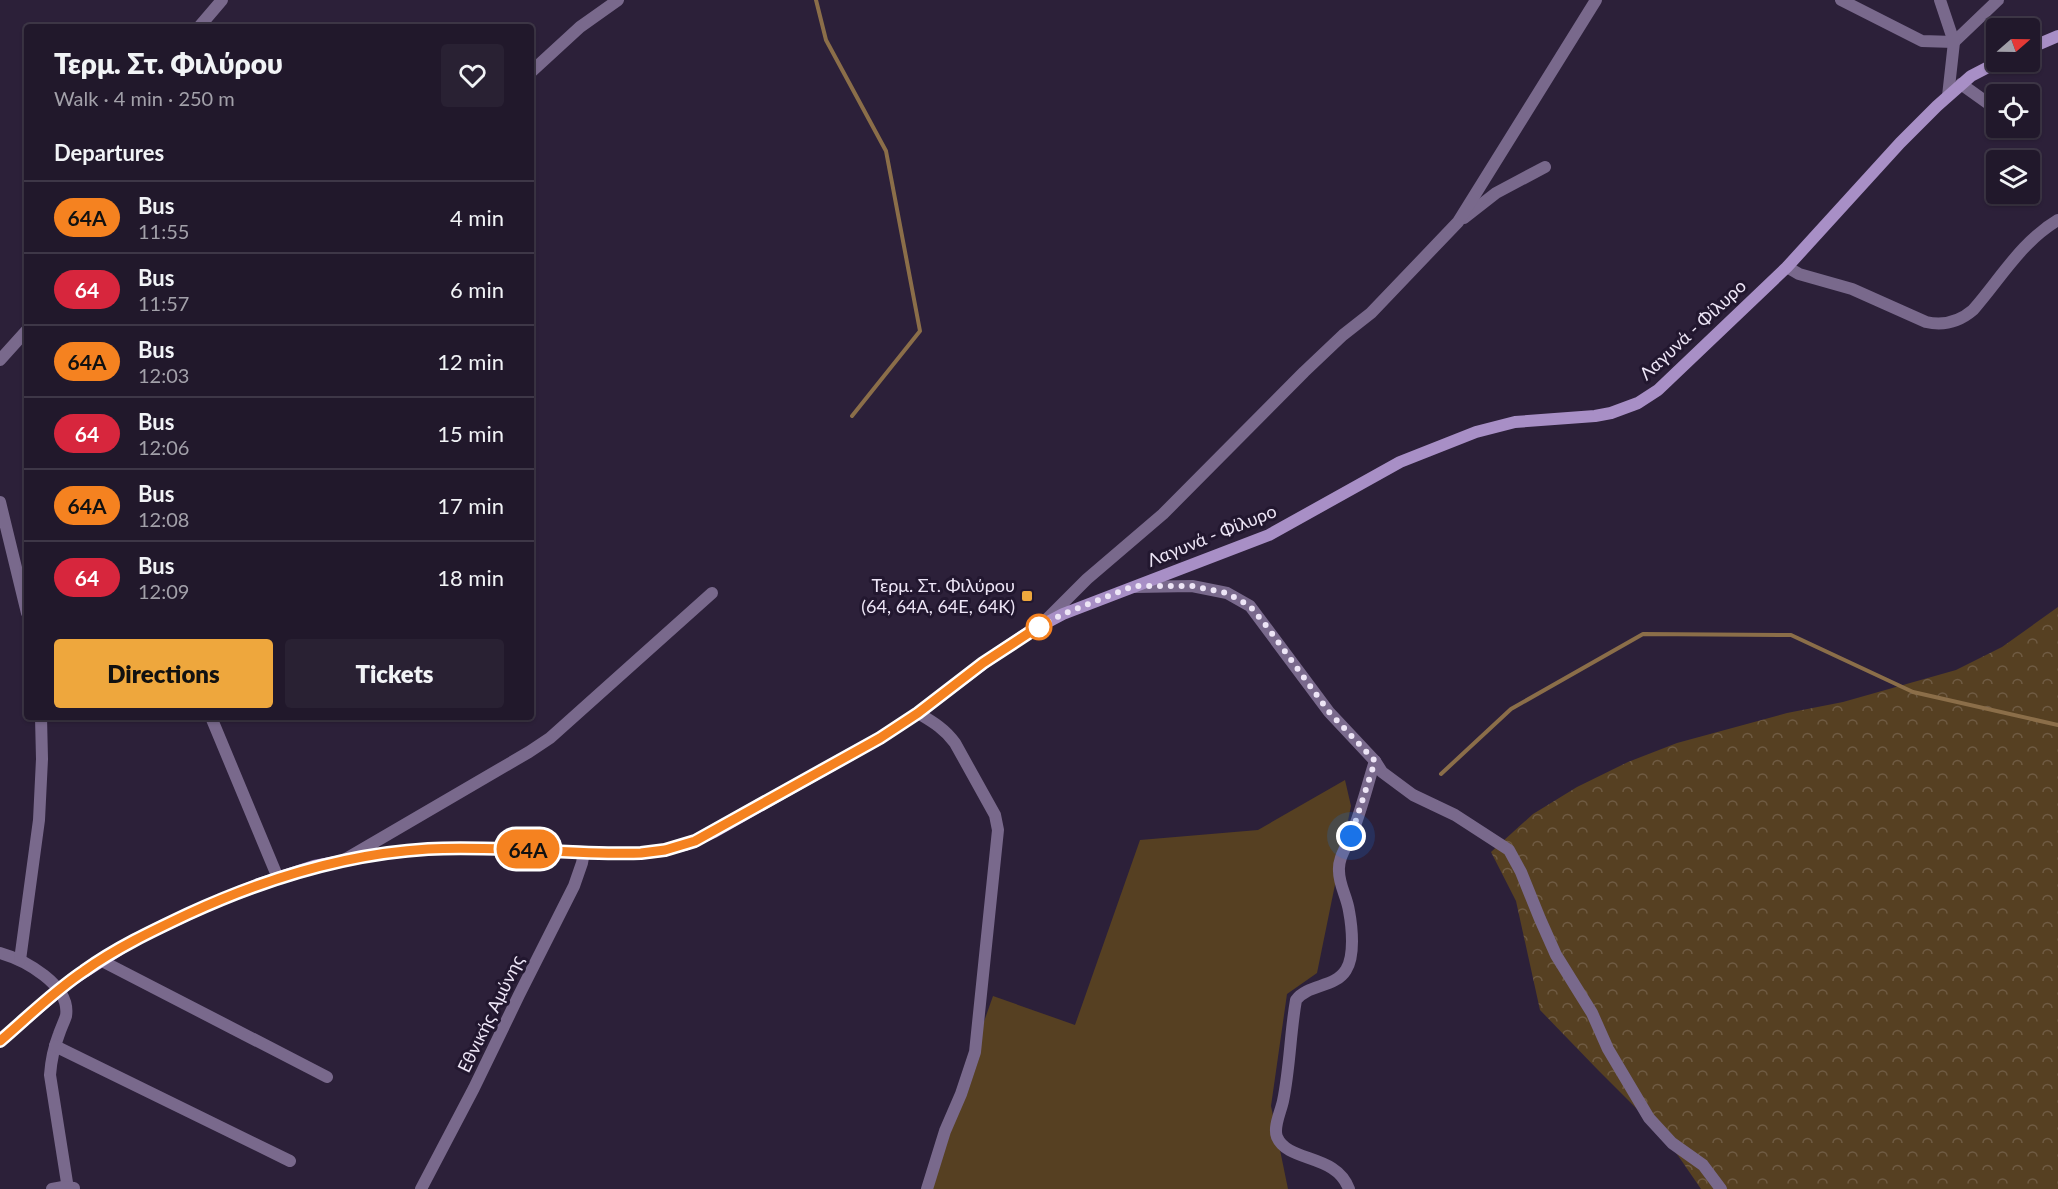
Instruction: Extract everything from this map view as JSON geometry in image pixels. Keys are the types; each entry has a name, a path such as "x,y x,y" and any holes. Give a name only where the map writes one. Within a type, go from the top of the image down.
{"street":[{"path":"202,24 222,0"},
{"path":"534,69 580,27 618,0"},
{"path":"1458,222 1596,0"},
{"path":"1841,0 1922,41 1954,42 1998,0"},
{"path":"1940,0 1954,42 1948,96"},
{"path":"2040,44 2058,36"},
{"name":"Λαγυνά - Φίλυρο","path":"0,1041 59,989 100,960 136,939 173,921 278,878 314,866 380,854 428,849 494,848 653,852 695,841 880,738 918,713 983,663 1041,625 1063,614 1269,535 1400,462 1476,432 1515,422 1595,416 1638,404 1658,390 1787,267 1900,143 1948,96 1986,67"},
{"path":"1961,84 1986,102"},
{"path":"1041,625 1087,579 1163,514 1343,335 1371,313 1458,222 1496,193 1545,167"},
{"path":"1787,267 1799,274 1852,289 1926,322 1950,323 1963,318 1973,310 2026,244 2058,220"},
{"path":"0,360 24,333"},
{"path":"0,502 24,601"},
{"path":"1134,586 1192,586 1227,593 1250,606 1329,712 1375,761 1382,772 1413,795 1455,815 1509,850 1521,872 1556,955 1592,1013 1608,1049 1649,1118 1672,1143 1703,1165 1721,1189"},
{"path":"343,860 530,752 550,738 712,594"},
{"path":"918,713 938,725 955,743 995,815 998,830 975,1052 961,1094 945,1131 927,1189"},
{"path":"20,960 39,820 41,720"},
{"path":"212,720 278,878"},
{"path":"1349,1189 1342,1174 1334,1168 1281,1144 1276,1130 1288,1078 1296,1000 1304,992 1335,981 1345,972 1351,960 1349,911 1341,886 1340,859 1351,836 1375,761"},
{"name":"Εθνικής Αμύνης","path":"421,1189 574,886 584,852"},
{"path":"0,953 20,960 50,980 59,989 65,1002 66,1014 51,1066 51,1086 71,1188 52,1189"},
{"path":"100,960 327,1077"},
{"path":"55,1046 290,1161"}],"green space":[{"path":"2058,607 2058,1189 1701,1189 1666,1138 1540,1010 1516,901 1491,852 1533,814 1577,787 1628,762 1677,743 1787,713 1843,702 1956,670 2002,647"},
{"path":"1345,780 1351,806 1317,973 1287,994 1271,1106 1288,1189 925,1189 993,996 1075,1025 1140,840 1258,830"}],"waterway":[{"path":"816,0 826,40 886,151 920,331 852,416"},
{"path":"1441,774 1511,709 1643,634 1791,635 1913,692 2058,725"}],"bus line":[{"name":"64Α","path":"0,1041 84,970 118,949 206,906 259,884 314,866 380,854 428,849 548,849 641,853 685,845 714,832 880,738 940,697 983,663 1041,625"}],"place":[{"name":"Τερμ. Στ. Φιλύρου (64, 64Α, 64Ε, 64Κ)","path":"1027,596"}],"route":[{"path":"1039,627 1063,614 1134,586 1192,586 1227,593 1250,606 1329,712 1375,761 1351,836"}]}
